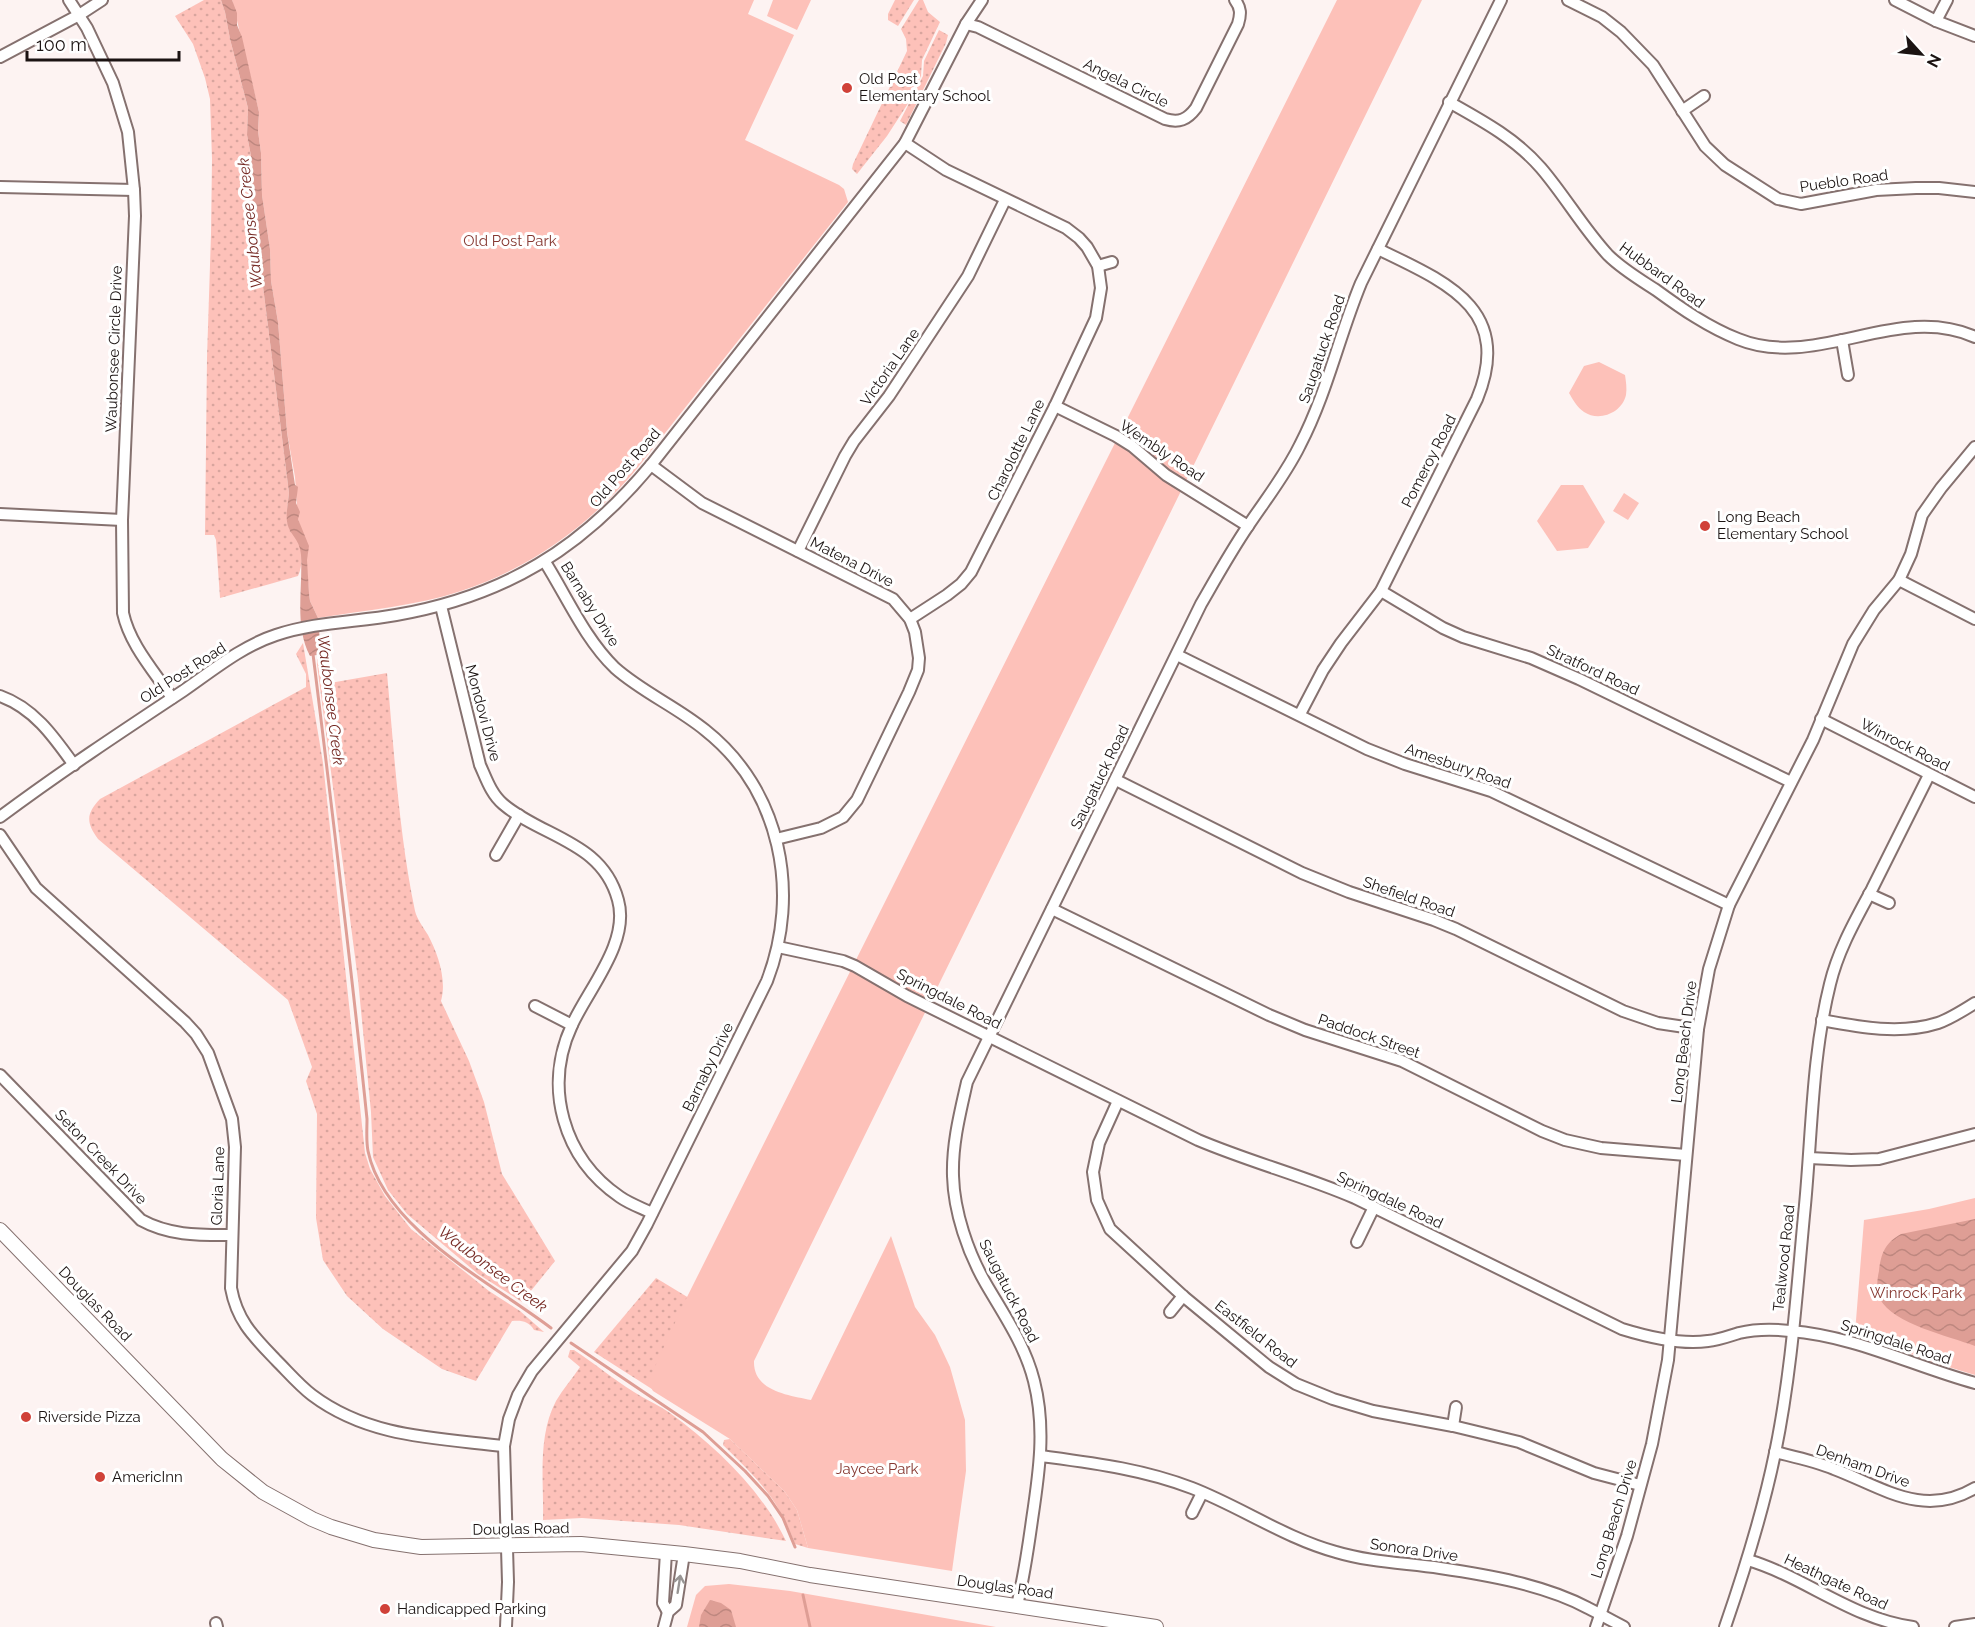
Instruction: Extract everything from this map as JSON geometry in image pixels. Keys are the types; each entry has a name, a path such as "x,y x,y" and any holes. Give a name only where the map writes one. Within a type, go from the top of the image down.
{"street":[{"name":"Waubonsee Circle Drive","path":"69,0 103,59 128,132 135,216 122,520 122,593 126,626 172,698"},
{"path":"0,57 79,15 102,0"},
{"name":"Old Post Road","path":"0,817 172,698 254,645 274,635 297,629 441,606 492,589 545,562 601,519 651,465 905,142 966,24 982,0"},
{"name":"Angela Circle","path":"966,24 978,27 1165,119 1182,121 1196,108 1238,24 1239,7 1235,0"},
{"name":"Saugatuck Road","path":"1017,1605 1023,1580 1041,1456 1039,1404 1034,1379 1016,1334 985,1282 971,1251 959,1215 953,1177 956,1129 967,1082 1221,567 1283,476 1300,445 1327,384 1347,315 1449,102 1502,0"},
{"name":"Pueblo Road","path":"1568,0 1602,17 1622,32 1653,65 1705,146 1725,165 1778,199 1791,203 1827,201 1876,190 1916,188 1975,192"},
{"path":"1895,0 1936,21 1975,36"},
{"path":"1936,21 1947,0"},
{"path":"1682,111 1704,96"},
{"name":"Hubbard Road","path":"1449,102 1488,123 1542,168 1594,240 1622,267 1700,321 1740,340 1769,347 1800,348 1904,327 1940,328 1975,337"},
{"name":"Charolotte Lane","path":"905,142 935,164 1066,228 1079,238 1094,256 1101,288 1099,310 1055,406 971,572 961,584 910,619"},
{"path":"0,187 134,190"},
{"name":"Victoria Lane","path":"798,551 845,456 889,396 962,286 1005,200"},
{"name":"Pomeroy Road","path":"1300,714 1329,661 1381,591 1485,380 1488,348 1479,320 1464,297 1437,278 1378,249"},
{"path":"1098,266 1112,262"},
{"path":"1842,340 1848,375"},
{"name":"Wembly Road","path":"1055,406 1116,436 1132,446 1166,476 1248,526"},
{"name":"Long Beach Drive","path":"1596,1627 1627,1536 1652,1444 1670,1340 1698,1029 1708,969 1729,905 1821,719 1853,644 1874,609 1899,580 1911,554 1922,515 1973,452"},
{"name":"Matena Drive","path":"651,465 702,503 883,593 898,604 910,619 918,643 918,670 857,800 843,817 833,823 777,839"},
{"path":"0,514 122,520"},
{"name":"Barnaby Drive","path":"506,1627 508,1582 504,1446 509,1419 518,1395 532,1371 632,1251 767,981 778,947 783,911 784,882 777,839 761,798 736,760 695,722 615,668 590,638 545,562"},
{"path":"1899,580 1975,619"},
{"name":"Stratford Road","path":"1381,591 1446,629 1531,658 1572,675 1791,782"},
{"name":"Mondovi Drive","path":"441,606 480,765 496,796 519,815 579,848 595,860 609,876 619,902 620,917 616,942 572,1025 562,1054 559,1071 560,1103 566,1131 580,1158 601,1182 622,1198 652,1214"},
{"name":"Amesbury Road","path":"1177,655 1367,749 1491,791 1729,905"},
{"path":"0,696 18,705 38,720 74,765"},
{"name":"Winrock Road","path":"1821,719 1975,797"},
{"name":"Tealwood Road","path":"1725,1627 1748,1560 1775,1452 1787,1381 1809,1158 1815,1071 1822,1020 1831,981 1842,950 1929,775"},
{"name":"Shefield Road","path":"1116,780 1302,873 1456,929 1631,1014 1658,1023 1698,1029"},
{"path":"496,855 519,815"},
{"name":"Gloria Lane","path":"0,835 36,888 183,1020 196,1034 208,1053 232,1119 235,1148 231,1288 234,1305 240,1318 259,1342 314,1396 350,1418 380,1429 410,1436 504,1446"},
{"path":"1869,894 1889,903"},
{"name":"Paddock Street","path":"1052,909 1269,1015 1305,1030 1402,1061 1545,1132 1592,1147 1686,1155"},
{"name":"Springdale Road","path":"778,947 843,961 855,966 883,983 1118,1101 1231,1154 1329,1187 1374,1207 1604,1321 1637,1334 1670,1340 1708,1341 1754,1331 1792,1331 1831,1336 1975,1383"},
{"path":"1822,1020 1864,1028 1912,1027 1938,1023 1975,1003"},
{"path":"535,1006 572,1025"},
{"name":"Seton Creek Drive","path":"0,1075 141,1220 180,1234 231,1235"},
{"name":"Eastfield Road","path":"1118,1101 1099,1143 1093,1172 1097,1200 1110,1229 1183,1296 1269,1367 1296,1384 1333,1399 1373,1411 1453,1426 1519,1442 1594,1473 1640,1485"},
{"path":"1809,1158 1879,1159 1975,1134"},
{"path":"1357,1242 1374,1207"},
{"name":"Douglas Road","path":"0,1230 222,1459 277,1501 331,1527 374,1540 421,1547 581,1544 684,1554 1156,1627"},
{"path":"1170,1312 1183,1296"},
{"path":"1453,1426 1456,1407"},
{"name":"Denham Drive","path":"1775,1452 1830,1467 1901,1498 1919,1501 1937,1500 1954,1497 1975,1488"},
{"name":"Sonora Drive","path":"1041,1456 1156,1474 1202,1493 1282,1533 1325,1549 1350,1556 1497,1578 1541,1590 1588,1607 1624,1627"},
{"path":"1192,1513 1202,1493"},
{"path":"666,1552 663,1603 668,1612"},
{"path":"664,1627 668,1612 676,1605 684,1554"},
{"name":"Heathgate Road","path":"1748,1560 1767,1566 1869,1617 1895,1625 1913,1627"},
{"path":"1955,1627 1975,1624"}],"green space":[{"path":"204,0 221,0 248,108 250,183 289,493 287,519 299,542 302,557 298,576 220,598 216,540 214,535 205,535 212,159 210,99 193,44 175,16"},
{"name":"Old Post Park","path":"232,0 754,0 748,14 794,35 745,140 839,185 844,189 848,202 635,471 598,510 578,527 557,543 511,570 461,591 408,604 318,618 310,601 306,560 308,551 298,519 295,477 287,432 278,322 271,281 270,249 262,195 259,112"},
{"path":"773,0 811,0 797,30 767,16"},
{"path":"895,0 914,0 898,26 888,20 888,14"},
{"path":"919,0 923,0 928,12 940,22 922,60 921,76 907,105 887,136 857,174 852,169 853,164 907,51 906,39 901,29"},
{"name":"Jaycee Park","path":"1337,0 1422,0 754,1361 759,1379 766,1385 783,1393 811,1400 891,1236 915,1307 935,1335 950,1367 965,1420 966,1471 952,1571 808,1548 797,1510 785,1492 730,1439 653,1391 648,1382 683,1305"},
{"path":"939,30 948,35 946,43 906,125 900,121 923,76 924,61"},
{"path":"1599,362 1625,375 1626,385 1626,395 1620,407 1603,416 1584,412 1569,393 1584,366"},
{"path":"1561,485 1583,485 1605,522 1588,548 1557,551 1537,521"},
{"path":"1624,493 1639,503 1628,520 1613,511"},
{"path":"320,642 329,647 326,672 327,681 330,683 387,673 401,822 415,911 432,942 438,959 443,984 441,1001 469,1061 484,1102 502,1174 555,1261 522,1302 478,1274 407,1214 388,1190 373,1157 371,1112 358,980 317,664"},
{"path":"303,643 323,763 365,1153 370,1169 385,1196 411,1229 489,1291 520,1311 544,1332 534,1330 524,1322 512,1321 476,1381 442,1369 383,1329 347,1296 323,1260 316,1218 317,1114 306,1081 312,1067 288,1000 98,839 91,828 90,814 100,799 306,687 306,674 296,654"},
{"name":"Winrock Park","path":"1975,1198 1975,1375 1929,1361 1855,1333 1864,1220 1929,1209"},
{"path":"656,1278 689,1298 680,1407 594,1352"},
{"path":"570,1350 574,1350 626,1387 666,1410 704,1440 736,1470 764,1504 786,1541 679,1525 582,1518 543,1520 543,1459 546,1429 556,1401 580,1367 568,1357"},
{"path":"730,1439 785,1492 797,1510 808,1548 795,1544 774,1501 723,1445 724,1440"},
{"path":"729,1584 790,1591 996,1627 687,1627 696,1595 705,1586"}],"water":[{"path":"221,0 232,0 237,13 237,25 242,37 259,112 262,195 270,249 271,281 278,322 287,432 295,485 298,487 296,503 300,512 298,519 309,546 307,560 310,601 318,618 320,642 317,655 310,656 302,632 300,550 287,522 289,493 250,183 248,108"},
{"path":"1975,1219 1975,1346 1923,1328 1897,1315 1880,1299 1877,1285 1883,1254 1896,1237 1901,1234"},
{"path":"710,1600 721,1603 731,1610 736,1627 699,1627 701,1615"}],"waterway":[{"name":"Waubonsee Creek","path":"313,654 367,1119 368,1151 378,1179 395,1205 417,1229 471,1273 551,1328"},
{"name":"Waubonsee Creek","path":"571,1343 703,1432 768,1496 783,1518 795,1547"},
{"name":"Waubonsee Creek","path":"803,1595 810,1627"}],"place":[{"name":"Old Post Elementary School","path":"847,88"},
{"name":"Long Beach Elementary School","path":"1705,526"},
{"name":"Riverside Pizza","path":"26,1417"},
{"name":"AmericInn","path":"100,1477"},
{"name":"Handicapped Parking","path":"385,1609"}]}
